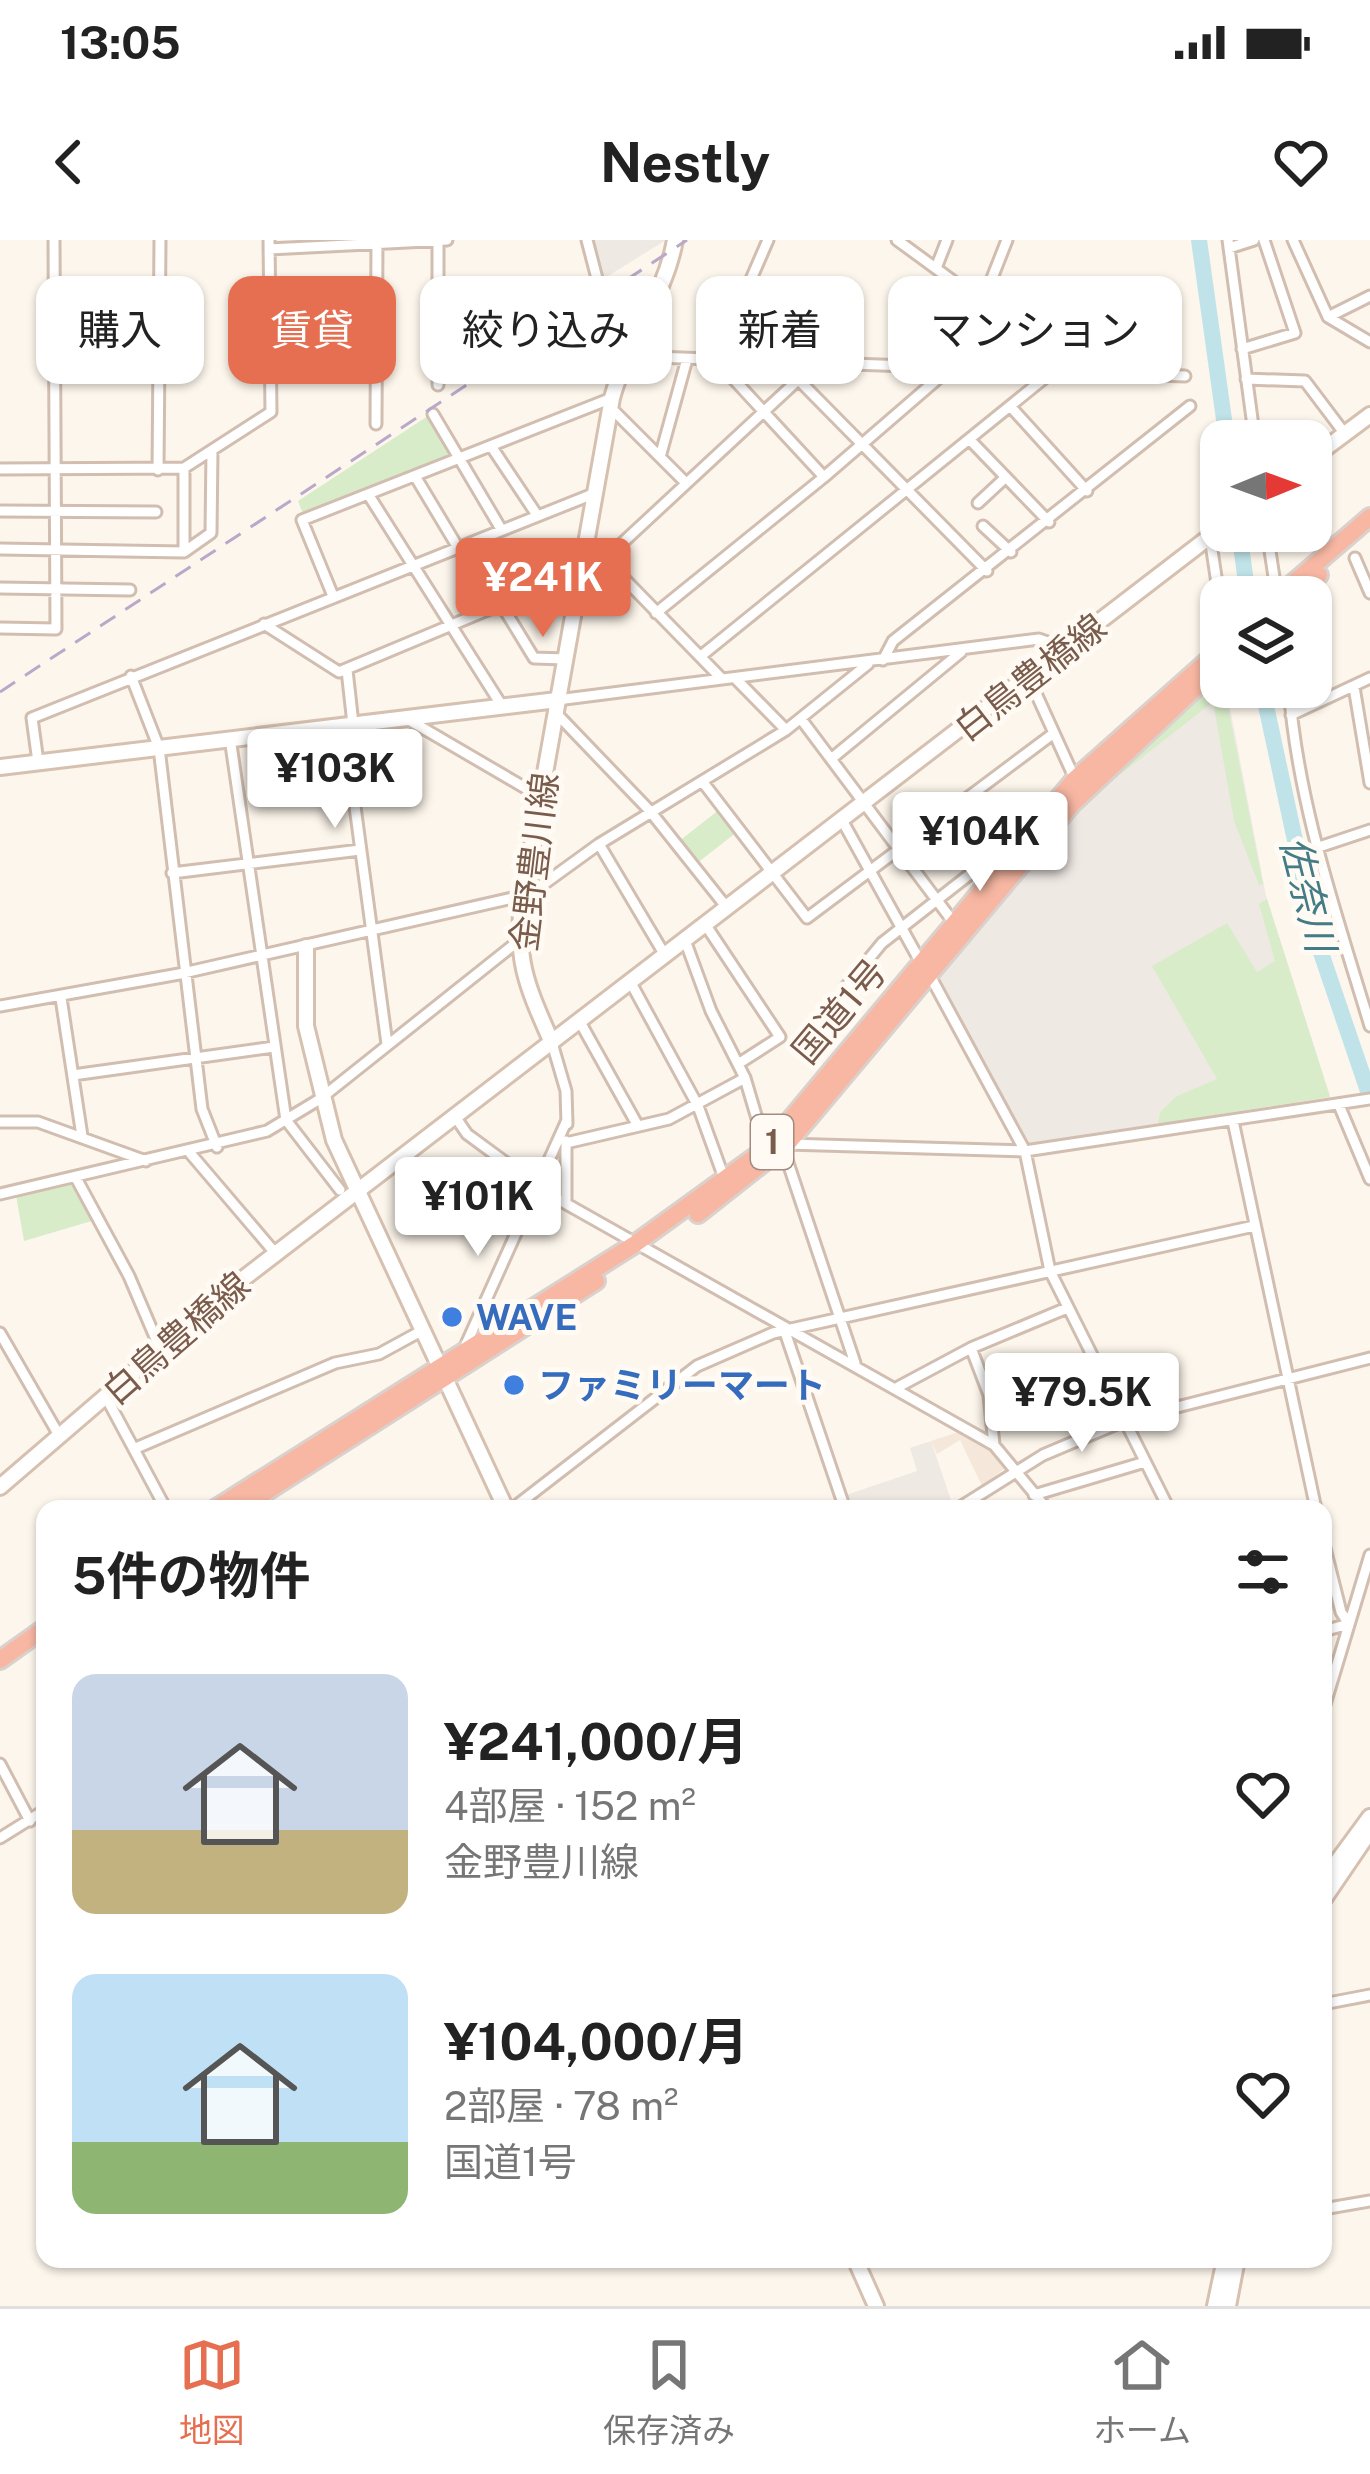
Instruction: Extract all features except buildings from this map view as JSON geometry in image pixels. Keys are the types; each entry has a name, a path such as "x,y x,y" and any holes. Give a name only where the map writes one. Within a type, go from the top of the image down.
{"highway":[{"path":"1301,576 1370,517"},
{"path":"1320,576 1370,532"},
{"name":"国道1号","path":"925,968 954,923 1075,779 1200,668"},
{"name":"国道1号","path":"252,1500 443,1371 464,1351 726,1196 779,1147 925,968 1072,804 1200,684"},
{"name":"国道1号","path":"230,1500 639,1247 725,1181 779,1147"},
{"path":"0,1660 36,1634"},
{"path":"0,1672 36,1646"}],"main road":[{"name":"金野豊川線","path":"665,276 675,240"},
{"name":"金野豊川線","path":"552,1043 521,972 516,943 616,384"},
{"path":"1332,444 1370,415"},
{"name":"白鳥豊橋線","path":"552,1043 1200,544"},
{"path":"0,767 502,706 556,706"},
{"path":"306,946 306,1026 320,1099 347,1192 423,1330 505,1500"},
{"path":"347,1192 456,1118 552,1043"},
{"name":"白鳥豊橋線","path":"0,1486 347,1192"},
{"path":"1332,1869 1370,1817"},
{"path":"1332,1887 1370,1832"},
{"path":"859,2268 876,2306"},
{"path":"1216,2306 1223,2268"},
{"path":"1228,2306 1235,2268"}],"street":[{"path":"0,628 56,629 54,240"},
{"path":"158,470 160,240"},
{"path":"0,470 184,468 271,412 269,244 447,240"},
{"path":"587,240 598,276"},
{"path":"753,276 769,240"},
{"path":"897,240 947,276"},
{"path":"936,268 947,240"},
{"path":"993,276 1007,240"},
{"path":"1252,420 1228,244 1254,240"},
{"path":"1242,349 1295,332 1264,240"},
{"path":"1293,240 1328,317 1370,342"},
{"path":"437,241 438,385"},
{"path":"376,424 377,242"},
{"path":"1328,317 1370,296"},
{"path":"660,457 687,359"},
{"path":"672,360 696,359"},
{"path":"1182,376 1186,376"},
{"path":"1246,379 1305,381 1345,434"},
{"path":"738,384 824,478"},
{"path":"263,624 339,672 581,571 605,559 794,384"},
{"path":"804,384 987,571"},
{"path":"656,614 932,384"},
{"path":"700,656 1036,384"},
{"path":"332,596 302,520 611,402 685,482"},
{"path":"1010,406 1087,491"},
{"path":"884,660 893,641 1190,406"},
{"path":"433,414 501,529"},
{"path":"970,440 1049,522"},
{"path":"491,446 537,515"},
{"path":"0,549 184,552 212,533 212,450"},
{"path":"184,468 184,552"},
{"path":"415,476 457,546"},
{"path":"978,503 1006,477"},
{"path":"368,494 502,706"},
{"path":"38,763 32,718 593,494"},
{"path":"0,511 156,512"},
{"path":"983,526 1011,552"},
{"path":"1355,558 1370,593"},
{"path":"605,559 722,678"},
{"path":"0,588 130,590"},
{"path":"501,604 534,658 565,659"},
{"path":"556,706 722,678 868,664 1039,639 1067,649"},
{"path":"832,759 962,650"},
{"path":"0,1006 62,998 523,896 785,730 868,664"},
{"path":"346,670 360,850 387,1044"},
{"path":"131,676 159,748 202,1109 217,1147"},
{"path":"734,678 785,730"},
{"path":"1029,678 1075,779"},
{"path":"1291,715 1370,679"},
{"path":"1354,687 1370,783"},
{"path":"556,706 728,909"},
{"path":"1290,708 1319,848 1370,1026"},
{"path":"406,718 539,796"},
{"path":"801,718 954,923"},
{"path":"702,781 807,918 1054,734"},
{"path":"230,738 286,1120 347,1192"},
{"path":"843,822 1025,1151 1050,1271 1164,1500"},
{"path":"1319,848 1370,830"},
{"path":"599,844 666,957"},
{"path":"172,873 360,850"},
{"path":"844,989 901,926 997,853"},
{"path":"707,927 780,1037 738,1064"},
{"path":"0,1194 217,1147 286,1120 320,1099 516,943"},
{"path":"686,943 779,1147 855,1364"},
{"path":"632,983 698,1106 725,1181"},
{"path":"62,998 82,1136"},
{"path":"580,1022 638,1126"},
{"path":"552,1043 566,1091 566,1202"},
{"path":"73,1075 274,1047"},
{"path":"566,1143 698,1106 745,1078"},
{"path":"779,1147 1025,1151 1370,1100"},
{"path":"1341,1105 1370,1179"},
{"path":"456,1118 467,1134 536,1186 994,1445 1039,1500"},
{"path":"464,1351 567,1120"},
{"path":"1233,1121 1314,1500"},
{"path":"0,1122 38,1122 146,1161"},
{"path":"189,1152 276,1254"},
{"path":"76,1178 129,1276 161,1351"},
{"path":"521,1500 697,1366 784,1329 1254,1226"},
{"path":"898,1387 970,1348 1067,1308"},
{"path":"784,1329 842,1500"},
{"path":"136,1448 335,1363 379,1354 423,1330"},
{"path":"0,1333 60,1438"},
{"path":"970,1348 988,1395 994,1445"},
{"path":"980,1500 1014,1472 1126,1420 1370,1358"},
{"path":"107,1399 162,1500"},
{"path":"1034,1495 1145,1462"},
{"path":"1332,1681 1370,1555"},
{"path":"1332,1576 1349,1624"},
{"path":"1332,1629 1349,1624"},
{"path":"0,1764 30,1821"},
{"path":"0,1838 36,1817"},
{"path":"1332,2001 1370,1995"},
{"path":"1332,2207 1370,2200"}],"shaded area":[{"path":"589,240 666,240 608,276 596,276"},
{"path":"1200,705 1230,708 1266,896 1330,1096 1025,1145 933,975 1064,818"},
{"path":"964,1430 991,1448 1005,1468 982,1486 960,1440 937,1454 931,1441"},
{"path":"931,1441 951,1500 847,1500 846,1495 917,1471 910,1448"}],"green space":[{"path":"431,414 451,460 303,514 298,501"},
{"path":"1200,691 1200,708 1205,708 1084,803"},
{"path":"1214,708 1228,708 1263,884 1259,885 1234,821"},
{"path":"720,809 737,832 696,864 678,842"},
{"path":"1267,899 1330,1097 1158,1124 1160,1112 1177,1096 1217,1079 1152,966 1227,923 1257,972 1275,961 1259,904"},
{"path":"73,1183 95,1220 24,1241 16,1195"}],"waterway":[{"name":"佐奈川","path":"1199,240 1224,420"},
{"name":"佐奈川","path":"1242,552 1245,576"},
{"name":"佐奈川","path":"1267,708 1316,938 1370,1097"}],"railway":[{"path":"0,692 687,240"}],"place":[{"name":"WAVE","path":"452,1317"},
{"name":"ファミリーマート","path":"514,1385"}]}
